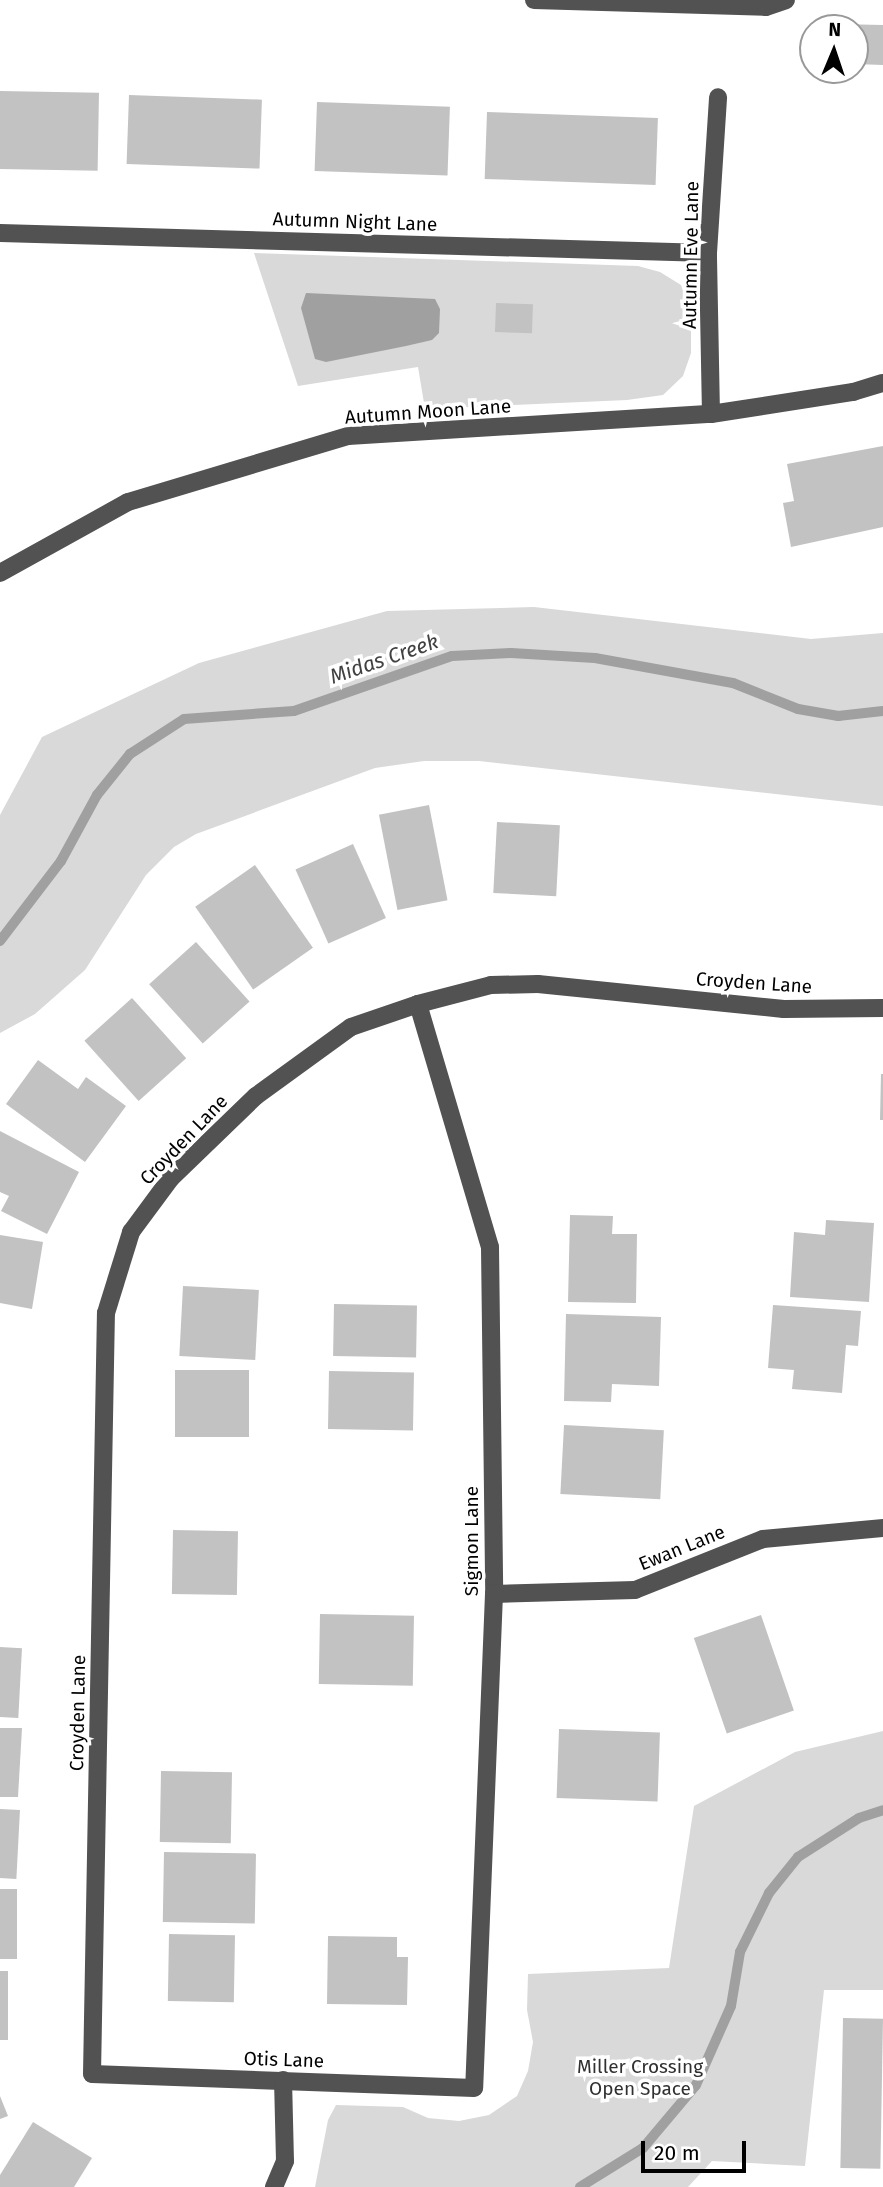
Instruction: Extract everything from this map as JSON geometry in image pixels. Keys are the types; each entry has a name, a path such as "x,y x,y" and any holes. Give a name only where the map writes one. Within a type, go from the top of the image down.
{"street":[{"path":"534,0 766,7 786,0"},
{"name":"Autumn Eve Lane","path":"711,414 708,253 718,97"},
{"name":"Autumn Night Lane","path":"0,233 708,253"},
{"name":"Autumn Moon Lane","path":"0,573 128,502 348,436 711,414 853,392 883,383"},
{"name":"Croyden Lane","path":"92,2074 106,1313 131,1232 171,1178 256,1096 351,1027 418,1004 491,985 538,984 784,1009 883,1008"},
{"name":"Sigmon Lane","path":"418,1004 490,1247 494,1594 474,2088"},
{"name":"Ewan Lane","path":"494,1594 635,1590 763,1539 883,1528"},
{"name":"Otis Lane","path":"92,2074 474,2088"},
{"path":"274,2187 285,2161 283,2080"}],"green space":[{"path":"254,253 638,266 660,272 681,285 691,314 691,353 683,376 663,395 627,400 425,409 418,367 298,386"},
{"path":"534,607 811,639 883,633 883,806 479,761 424,761 375,768 196,834 174,847 146,875 85,970 35,1014 0,1033 0,815 42,737 199,663 387,611"},
{"name":"Miller Crossing Open Space","path":"883,1731 883,1990 824,1990 805,2166 712,2161 688,2187 315,2187 328,2120 336,2105 403,2107 428,2118 459,2121 489,2115 517,2096 528,2071 533,2042 527,2010 528,1974 669,1968 694,1806 795,1752"}],"shaded area":[{"path":"306,293 435,299 440,309 439,333 432,340 406,346 326,362 315,359 301,308"}],"building":[{"path":"869,25 883,25 883,65 869,64"},
{"path":"0,91 99,93 98,171 0,169"},
{"path":"129,95 262,100 260,169 127,164"},
{"path":"317,102 450,107 448,176 315,171"},
{"path":"487,112 658,118 656,185 485,179"},
{"path":"496,303 533,304 532,333 495,332"},
{"path":"883,446 883,527 791,547 783,503 794,501 787,464"},
{"path":"429,805 448,900 397,910 379,815"},
{"path":"497,822 560,825 556,896 493,893"},
{"path":"353,844 386,918 328,944 295,870"},
{"path":"255,865 313,948 253,990 195,907"},
{"path":"196,942 250,1001 203,1044 149,984"},
{"path":"132,998 186,1058 139,1101 84,1041"},
{"path":"38,1060 78,1089 86,1077 126,1106 85,1162 6,1104"},
{"path":"883,1074 883,1120 880,1120"},
{"path":"0,1131 79,1172 47,1234 1,1211 9,1196 0,1192"},
{"path":"570,1215 613,1216 612,1234 637,1234 636,1303 568,1302"},
{"path":"826,1220 874,1223 869,1302 790,1297 794,1232 825,1235"},
{"path":"0,1235 43,1242 32,1309 0,1303"},
{"path":"183,1286 259,1290 255,1360 179,1356"},
{"path":"334,1304 417,1305 416,1357 333,1356"},
{"path":"773,1305 861,1311 858,1346 846,1345 842,1393 792,1389 794,1370 768,1368"},
{"path":"566,1314 661,1317 659,1386 612,1384 611,1402 564,1401"},
{"path":"175,1370 249,1370 249,1437 175,1437"},
{"path":"329,1371 414,1372 413,1430 328,1429"},
{"path":"564,1425 664,1430 660,1499 560,1494"},
{"path":"173,1530 238,1531 237,1595 172,1594"},
{"path":"320,1614 414,1616 413,1686 319,1684"},
{"path":"761,1615 794,1710 727,1734 694,1638"},
{"path":"0,1647 22,1648 18,1718 0,1717"},
{"path":"0,1728 22,1728 18,1797 0,1797"},
{"path":"559,1729 660,1733 658,1801 557,1798"},
{"path":"161,1771 232,1772 231,1843 160,1842"},
{"path":"0,1809 20,1810 16,1879 0,1878"},
{"path":"164,1852 256,1854 255,1924 163,1922"},
{"path":"0,1889 17,1889 17,1959 0,1959"},
{"path":"169,1934 235,1935 234,2002 168,2001"},
{"path":"328,1936 397,1937 397,1957 408,1957 407,2005 327,2004"},
{"path":"0,1971 8,1971 8,2040 0,2040"},
{"path":"843,2018 883,2019 880,2169 840,2168"},
{"path":"0,2096 8,2116 0,2119"},
{"path":"33,2122 92,2158 74,2187 0,2187 0,2175"}],"waterway":[{"name":"Midas Creek","path":"0,941 61,861 97,795 130,754 184,719 294,711 452,656 511,653 595,658 733,683 798,709 838,716 883,711"},
{"path":"580,2187 643,2148 696,2085 731,2006 740,1952 769,1893 798,1857 859,1818 883,1810"}]}
